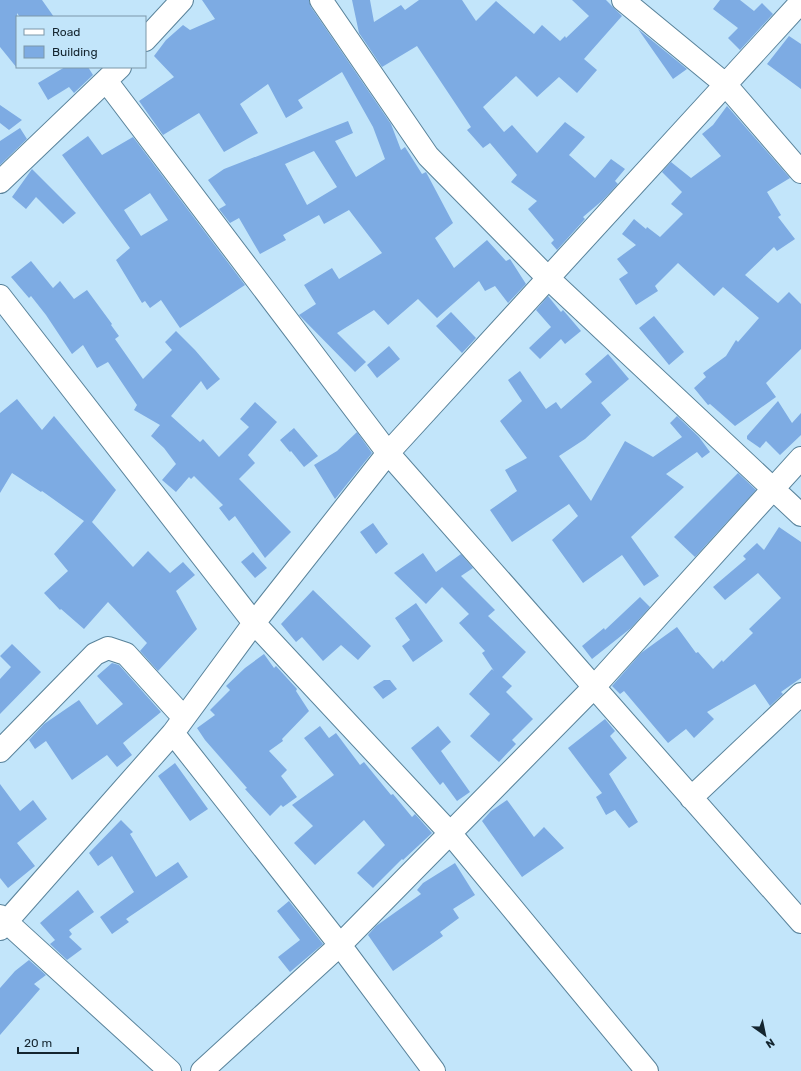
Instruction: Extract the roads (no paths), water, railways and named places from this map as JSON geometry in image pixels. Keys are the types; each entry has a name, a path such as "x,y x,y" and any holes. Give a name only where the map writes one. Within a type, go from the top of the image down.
{"street":[{"path":"146,39 182,0"},
{"path":"321,0 428,156 548,278 801,515"},
{"path":"623,0 726,84 801,172"},
{"path":"170,1071 2,923 178,726 254,623 388,453 801,2"},
{"path":"0,182 113,74 388,453 691,798 797,910"},
{"path":"0,296 254,623 450,833 647,1071"},
{"path":"202,1071 340,945 594,687 801,458"},
{"path":"0,752 95,654 108,648 126,654 434,1071"},
{"path":"691,798 801,694"}]}
